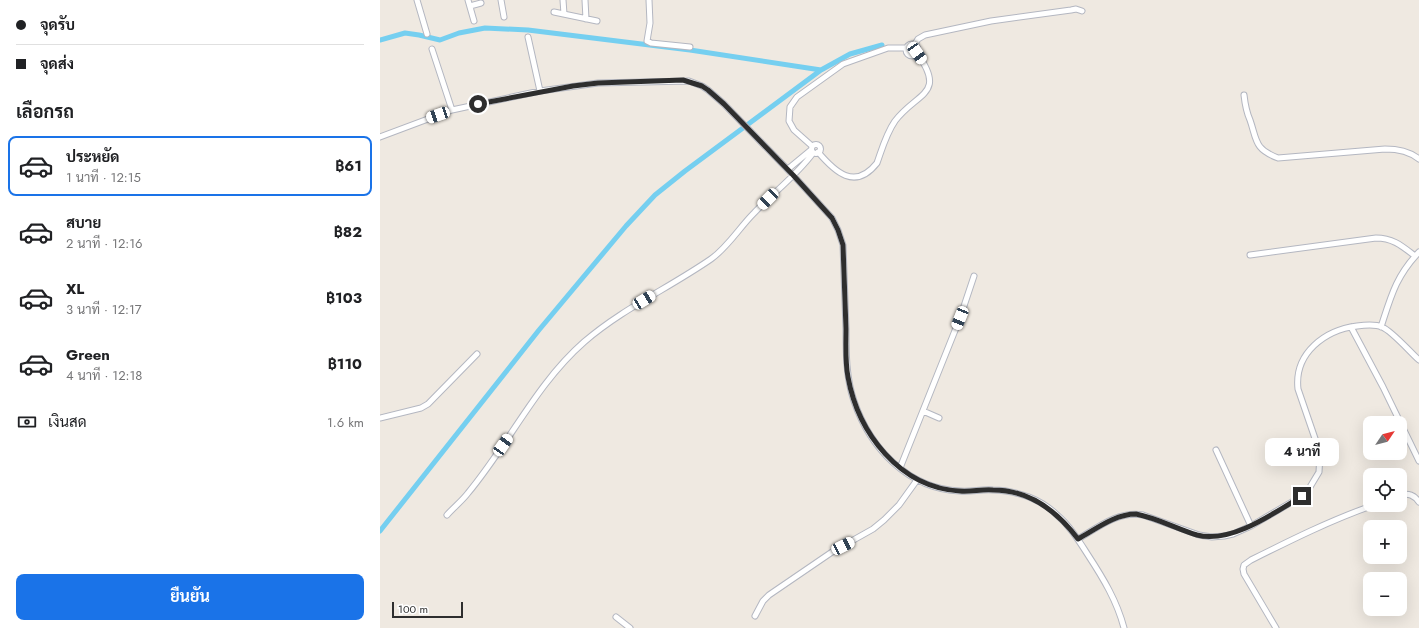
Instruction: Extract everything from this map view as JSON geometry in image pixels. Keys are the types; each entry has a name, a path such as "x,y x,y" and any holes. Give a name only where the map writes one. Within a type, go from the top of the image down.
{"street":[{"path":"417,0 427,34"},
{"path":"468,0 474,22"},
{"path":"500,0 504,17"},
{"path":"563,0 564,14"},
{"path":"585,0 586,19"},
{"path":"649,0 650,23 648,41 651,43 690,46"},
{"path":"470,6 481,3"},
{"path":"914,44 918,39 925,35 991,21 1076,9 1082,11"},
{"path":"554,12 597,21"},
{"path":"528,36 540,91"},
{"path":"908,44 914,44 918,47 917,53 929,73 930,86 928,90 896,120 874,167 863,175 848,177 832,168 794,130 789,121 790,107 797,97 843,64 888,48 906,48 908,44"},
{"path":"906,48 906,52 909,55 913,56 917,53"},
{"path":"432,49 452,110"},
{"path":"380,137 410,124 452,110 540,91 598,83 689,81 708,90 788,169 832,218 838,230 843,245 848,377 854,400 860,415 883,454 916,480 933,486 961,492 993,490 1013,492 1044,504 1068,526 1078,539 1109,589 1121,616 1124,628"},
{"path":"1244,95 1245,108 1256,141 1265,151 1278,158 1398,149 1419,159"},
{"path":"788,169 802,161 814,150"},
{"path":"447,515 468,494 546,383 584,342 620,314 720,252 752,215 793,175 802,161"},
{"path":"1250,255 1334,242 1381,238 1393,240 1417,254 1399,277 1393,290 1382,327"},
{"path":"900,468 960,318 974,276"},
{"path":"1078,539 1112,520 1127,514 1143,515 1198,535 1212,537 1233,534 1251,526 1302,496 1319,472 1320,454 1298,389 1297,379 1305,356 1318,342 1341,330 1351,327 1366,325 1382,327 1419,360"},
{"path":"1351,327 1383,386 1419,461"},
{"path":"380,418 421,408 428,404 477,354"},
{"path":"923,411 938,418"},
{"path":"1216,450 1251,526"},
{"path":"755,616 763,601 769,595 832,552 854,541 884,520 899,505 916,480"},
{"path":"1407,494 1412,495 1419,502"},
{"path":"1276,628 1244,574 1244,565 1251,560 1300,536 1363,509"},
{"path":"616,617 630,628"}],"waterway":[{"path":"380,40 405,33 440,40 459,33 485,28 528,30 690,50 821,70"},
{"path":"380,531 539,330 626,226 655,195 821,70 850,54 882,45"}],"route":[{"path":"478,104 540,91 598,83 683,80 695,83 708,90 724,104 788,169 832,218 843,245 846,349 848,377 854,400 860,415 883,454 916,480 947,490 961,492 993,490 1013,492 1029,497 1044,504 1056,514 1078,539 1112,520 1127,514 1143,515 1198,535 1212,537 1224,536 1233,534 1251,526 1302,496"}]}
